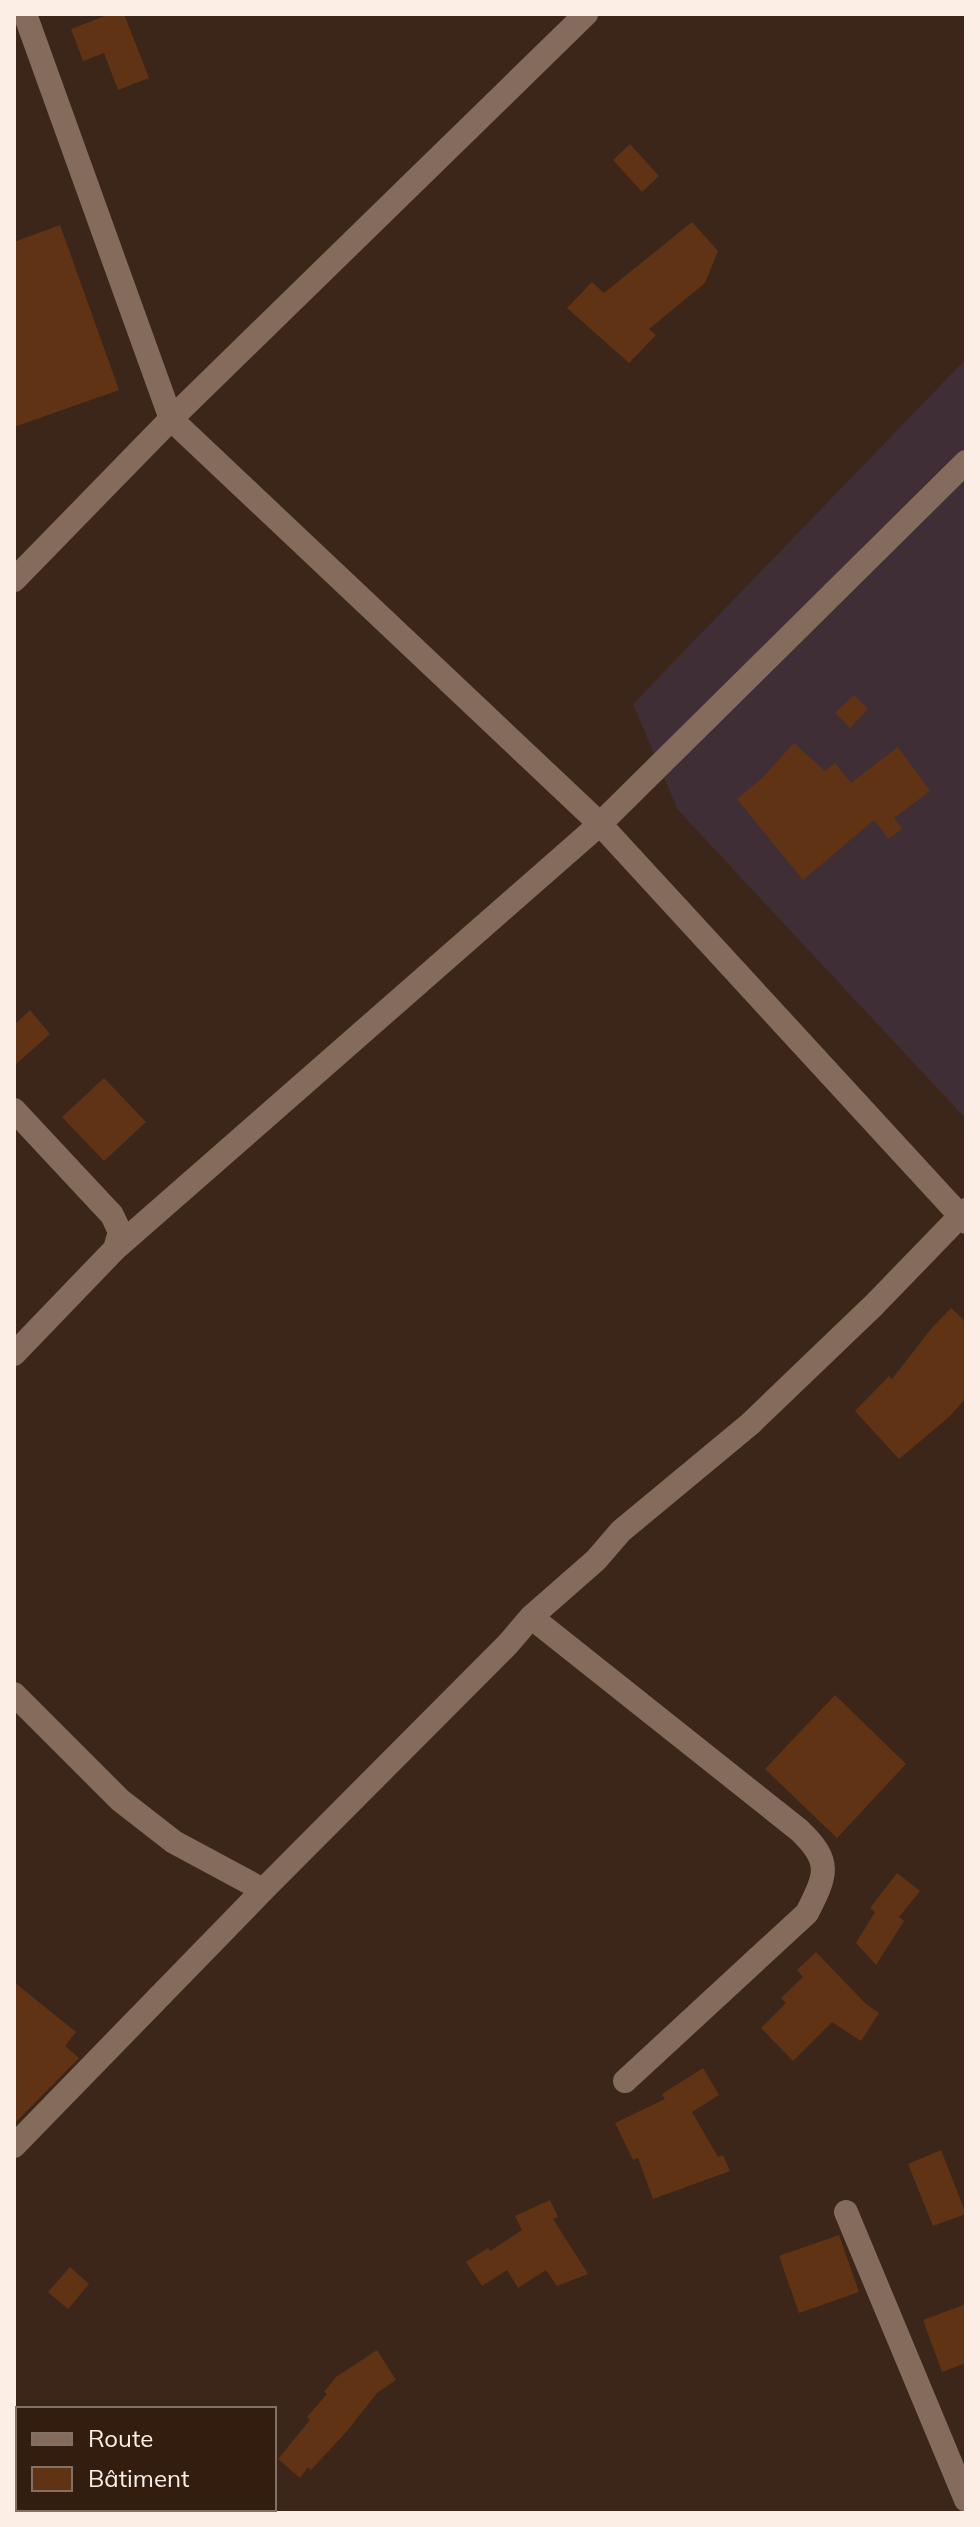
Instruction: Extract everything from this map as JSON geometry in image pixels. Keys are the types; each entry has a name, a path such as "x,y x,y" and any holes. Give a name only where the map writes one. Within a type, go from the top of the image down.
{"street":[{"path":"14,2146 508,1644 531,1617 596,1560 621,1531 750,1424 964,1216 600,824 171,419 25,14"},
{"path":"14,580 171,419 586,14"},
{"path":"14,1354 115,1249 600,824 966,462"},
{"path":"14,1110 112,1215 120,1232 115,1249"},
{"path":"531,1617 799,1830 815,1845 824,1863 823,1880 807,1913 625,2081"},
{"path":"14,1694 131,1808 174,1842 263,1890"},
{"path":"846,2212 966,2500"}],"shaded area":[{"path":"966,359 966,1119 678,810 633,704"}],"building":[{"path":"110,14 124,14 149,78 118,90 104,53 83,61 71,29"},
{"path":"630,144 659,176 642,192 613,160"},
{"path":"692,222 718,251 705,283 649,329 656,335 629,363 567,308 592,282 604,293"},
{"path":"60,225 119,390 14,427 14,242"},
{"path":"854,695 868,709 850,728 835,713"},
{"path":"794,743 825,771 835,763 851,783 898,747 930,791 894,818 902,829 889,839 874,820 803,880 737,799 762,778"},
{"path":"30,1010 50,1034 14,1066 14,1025"},
{"path":"104,1078 146,1122 104,1161 62,1117"},
{"path":"951,1308 966,1322 966,1398 949,1417 899,1459 855,1411 889,1376 892,1379"},
{"path":"835,1695 906,1764 837,1838 765,1769"},
{"path":"897,1873 920,1891 899,1917 904,1921 876,1965 856,1943 875,1912 870,1908"},
{"path":"816,1952 866,2004 879,2013 861,2041 832,2022 793,2061 761,2028 786,2003 781,1998 803,1977 797,1970"},
{"path":"14,1982 76,2032 65,2046 79,2058 14,2124"},
{"path":"703,2068 719,2095 692,2112 718,2157 723,2155 730,2171 653,2199 638,2158 633,2160 615,2123 665,2099 662,2094"},
{"path":"941,2150 966,2214 933,2226 908,2164"},
{"path":"550,2200 558,2217 553,2219 588,2274 557,2286 546,2270 518,2288 507,2270 482,2286 466,2262 522,2230 515,2216"},
{"path":"839,2235 859,2292 799,2313 779,2256"},
{"path":"70,2267 89,2284 68,2309 48,2292"},
{"path":"966,2304 966,2363 942,2372 923,2320"},
{"path":"377,2350 396,2380 377,2393 347,2431 300,2478 278,2459 310,2420 307,2417 327,2394 324,2392 336,2377"}]}
